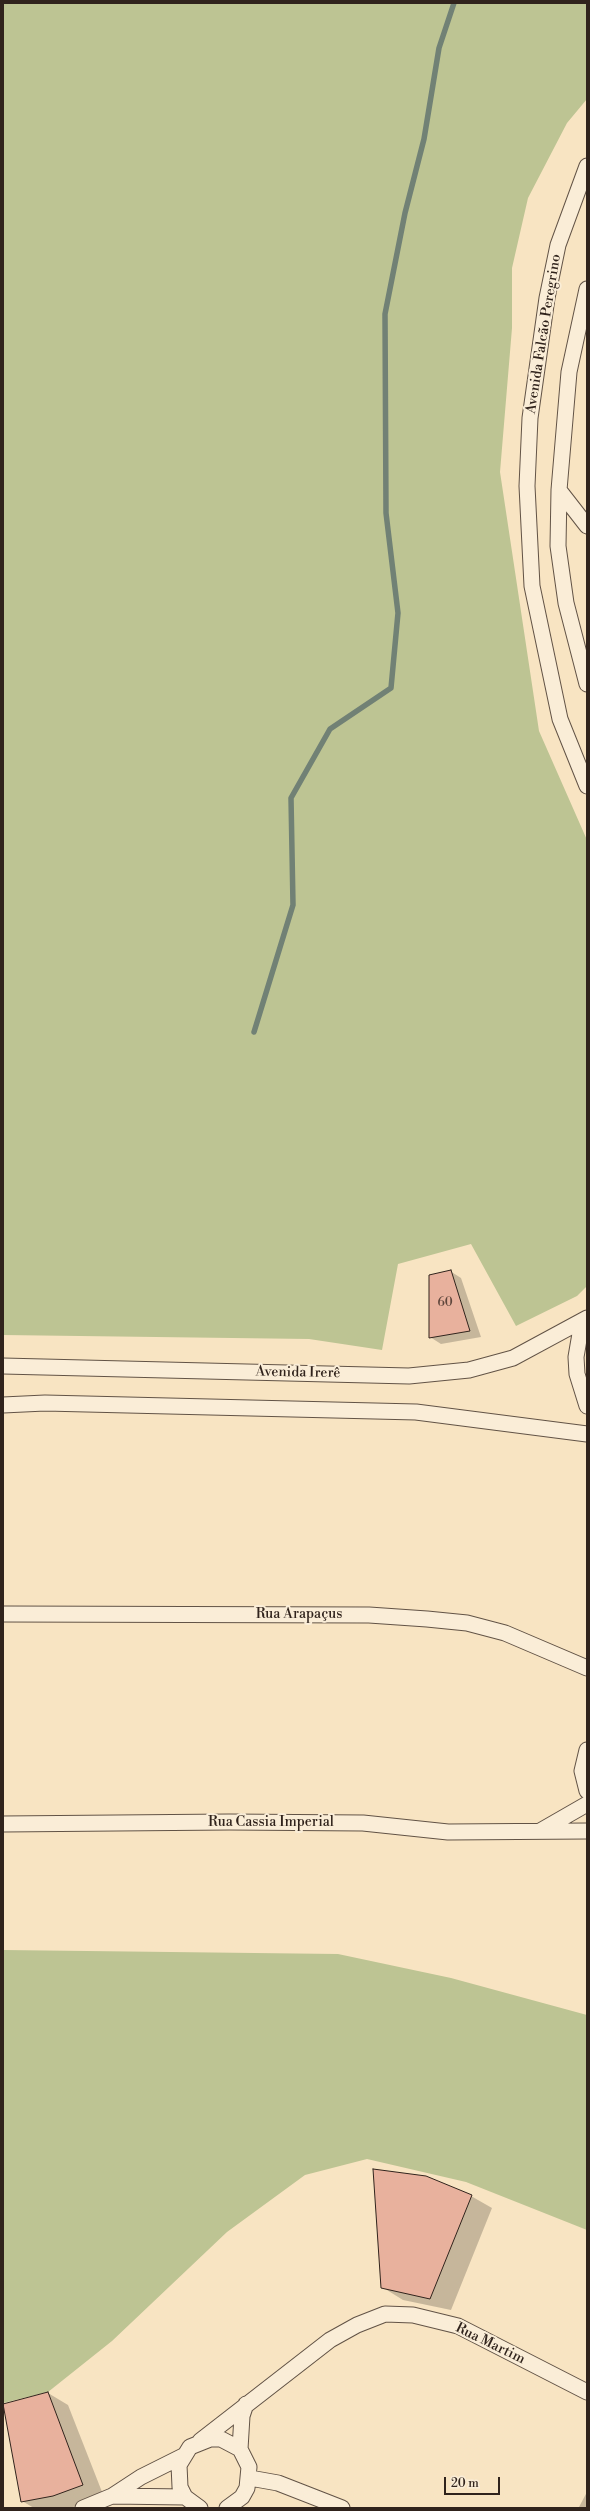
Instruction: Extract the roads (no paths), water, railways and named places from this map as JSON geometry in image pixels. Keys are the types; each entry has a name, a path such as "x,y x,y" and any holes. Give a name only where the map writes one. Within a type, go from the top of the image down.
{"street":[{"name":"Avenida Falcão Peregrino","path":"587,166 558,246 547,298 530,418 527,486 532,586 560,719 587,786"},
{"path":"587,289 569,372 559,490 558,546 566,603 584,661 587,684"},
{"path":"559,490 587,526"},
{"path":"585,1320 576,1356 577,1374 587,1406"},
{"name":"Avenida Irerê","path":"3,1366 409,1376 469,1370 513,1358 585,1320"},
{"path":"3,1406 45,1403 416,1412 587,1434"},
{"name":"Rua Arapaçus","path":"3,1614 369,1615 467,1623 505,1633 587,1668"},
{"path":"587,1750 582,1771 587,1791"},
{"name":"Rua Cassia Imperial","path":"538,1832 587,1804"},
{"name":"Rua Cassia Imperial","path":"3,1824 229,1822 363,1823 448,1832 587,1831"},
{"name":"Rua Martim","path":"183,2456 190,2447 200,2441 330,2340 385,2314 412,2315 458,2326 587,2392"},
{"path":"227,2508 242,2498 250,2478 249,2467 240,2449 242,2416 246,2404"},
{"path":"200,2441 221,2439 240,2449"},
{"path":"83,2508 112,2496 141,2477 183,2456"},
{"path":"183,2456 178,2476 185,2497 200,2508"},
{"path":"250,2478 278,2483 342,2508"},
{"path":"112,2496 185,2497"}],"waterway":[{"path":"254,1032 293,905 291,798 330,729 391,688 398,613 386,513 385,314 405,213 424,139 439,48 454,3"}]}
